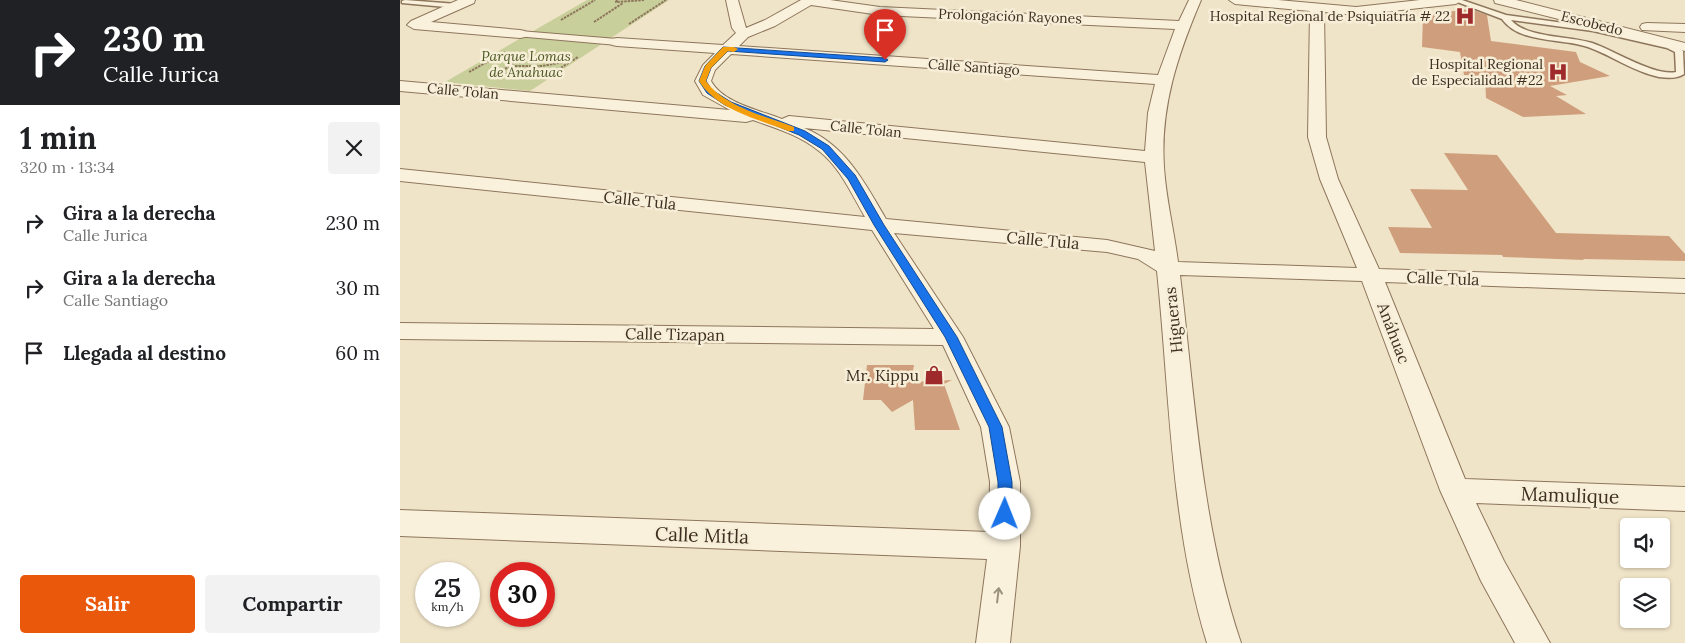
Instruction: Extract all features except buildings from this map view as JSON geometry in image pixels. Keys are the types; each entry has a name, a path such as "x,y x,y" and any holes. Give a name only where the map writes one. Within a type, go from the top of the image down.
{"street":[{"path":"732,0 739,28 743,34"},
{"path":"809,0 770,23 743,34 708,68 702,81 709,92 728,104 802,133 826,148 852,177 879,225 951,337 996,427 1005,482 1004,546 993,643"},
{"name":"Prolongación Rayones","path":"809,0 880,11 1183,25"},
{"name":"Higueras","path":"1194,0 1163,80 1157,107 1153,157 1168,268 1193,505 1208,585 1224,643"},
{"path":"1235,0 1368,11 1456,0"},
{"name":"Escobedo","path":"1500,0 1685,47"},
{"path":"400,31 463,3"},
{"name":"Anáhuac","path":"1317,8 1317,136 1329,179 1371,275 1455,490 1492,571 1533,643"},
{"path":"414,25 617,42"},
{"path":"1602,26 1685,28"},
{"name":"Calle Santiago","path":"617,42 1163,80"},
{"name":"Calle Tolan","path":"400,86 1153,157"},
{"name":"Calle Tula","path":"400,175 879,225 1107,246 1145,254 1168,268 1685,286"},
{"name":"Calle Tizapan","path":"400,331 951,337"},
{"name":"Mamulique","path":"1455,490 1685,499"},
{"name":"Calle Mitla","path":"400,524 1004,546"}],"lane":[{"path":"1456,0 1504,17 1593,29 1669,46 1679,51 1680,74 1671,76 1658,74 1589,45 1533,35 1516,29 1504,17"},
{"path":"404,2 463,3"}],"path":[{"path":"617,0 616,2 623,3 644,0"},
{"path":"600,26 593,22 623,3"},
{"path":"463,76 506,51"},
{"path":"501,54 514,66"},
{"path":"536,82 583,54"},
{"path":"504,73 501,70 506,66 523,64 533,66 572,61"},
{"path":"494,74 523,73 532,70 533,66"}],"green space":[{"name":"Parque Lomas de Anahuac","path":"587,0 669,0 530,91 445,82"}],"slow traffic":[{"path":"734,49 726,49 708,68 702,81 709,92 728,104 791,129"}],"place":[{"name":"Hospital Regional de Psiquiatría # 22","path":"1465,16"},
{"name":"Hospital Regional de Especialidad #22","path":"1558,72"},
{"name":"Mr. Kippu","path":"934,375"}],"route":[{"path":"885,60 726,49 708,68 702,81 709,92 728,104 802,133 826,148 852,177 879,225 951,337 996,427 1005,482 1005,514"}]}
